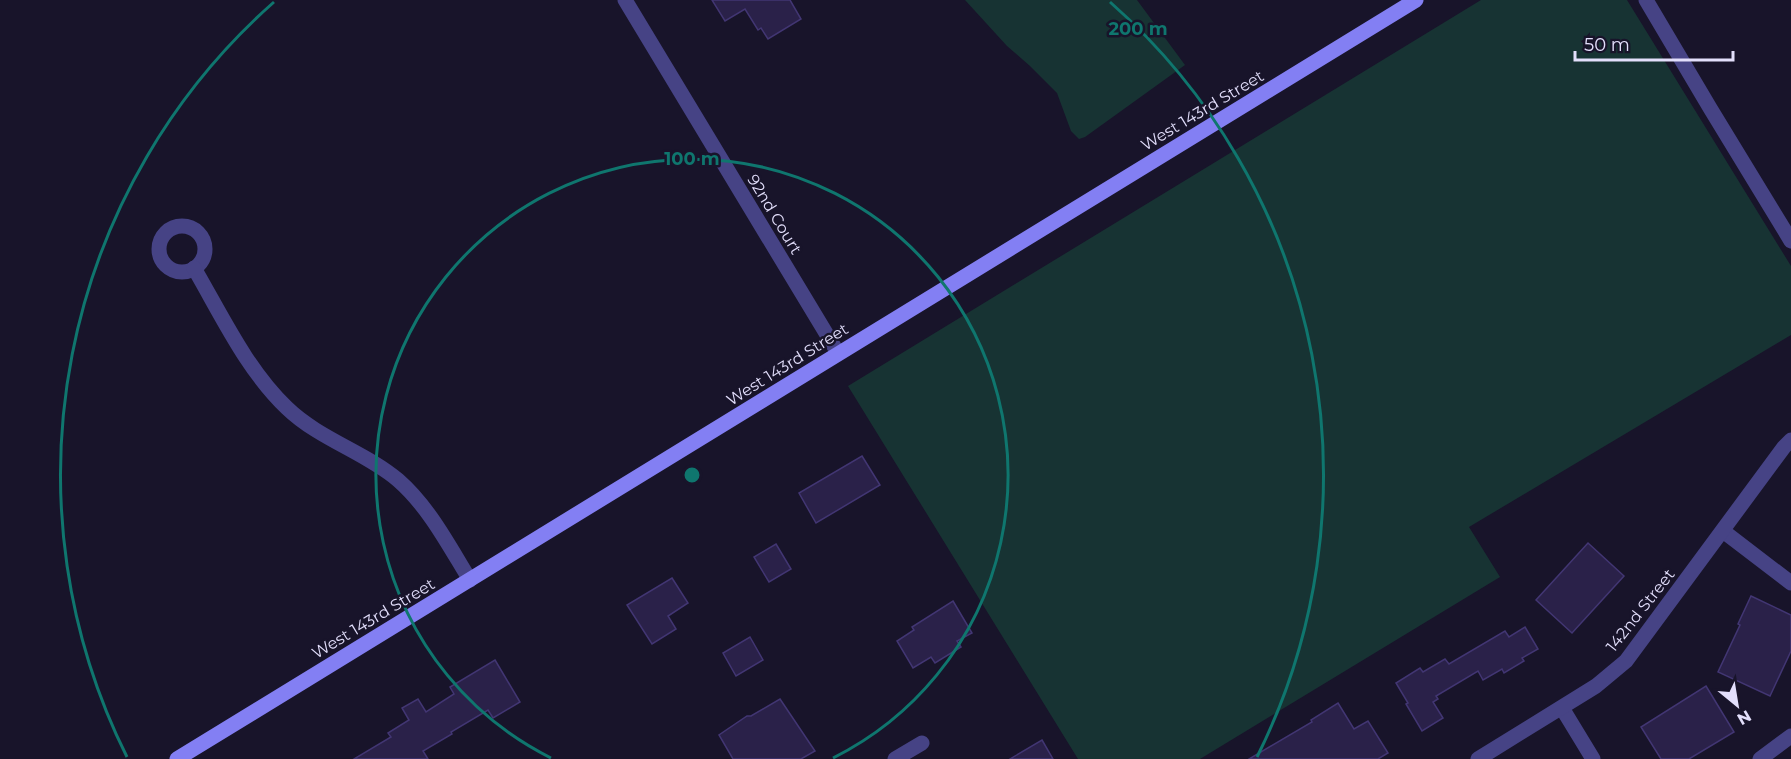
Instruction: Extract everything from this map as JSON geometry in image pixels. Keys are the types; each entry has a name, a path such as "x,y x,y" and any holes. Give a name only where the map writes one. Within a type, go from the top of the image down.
{"main road":[{"name":"West 143rd Street","path":"177,759 1416,0"}],"street":[{"name":"92nd Court","path":"625,0 838,353"},
{"path":"1646,0 1791,241"},
{"path":"194,268 252,366 270,390 305,424 398,480 433,522 470,580"},
{"name":"142nd Street","path":"1478,759 1596,686 1626,661 1791,440"},
{"path":"1723,531 1791,583"},
{"path":"1562,708 1593,759"},
{"path":"1760,759 1791,736"},
{"path":"895,759 922,742"}],"green space":[{"path":"965,0 1137,0 1185,65 1079,139 1071,131 1057,93 1007,46"},
{"path":"1481,0 1627,0 1791,266 1791,335 1469,527 1500,577 1200,759 1078,759 848,386"}],"building":[{"path":"712,0 790,0 801,19 768,39 761,28 758,30 745,9 725,21"},
{"path":"862,456 880,485 816,523 799,493"},
{"path":"1588,543 1624,576 1572,633 1536,600"},
{"path":"776,544 791,569 769,582 754,557"},
{"path":"672,578 688,603 668,616 676,629 652,644 627,605"},
{"path":"1751,596 1791,615 1791,651 1770,696 1718,672"},
{"path":"953,601 972,633 957,641 961,647 935,663 931,657 913,668 897,641 914,630 912,627"},
{"path":"1525,627 1538,649 1522,658 1524,661 1504,673 1502,669 1483,680 1478,671 1436,696 1438,699 1433,702 1443,718 1422,731 1396,683 1420,668 1423,672 1445,659 1449,664 1505,631 1509,637"},
{"path":"750,637 763,660 736,676 723,653"},
{"path":"495,660 520,702 493,718 488,710 451,732 452,734 423,751 428,759 354,759 391,737 388,733 409,720 402,708 418,699 426,712 454,694 450,687"},
{"path":"1706,686 1734,732 1689,759 1661,759 1641,727"},
{"path":"780,699 815,751 801,759 733,759 719,735 747,716 751,716"},
{"path":"1338,703 1354,729 1368,721 1388,753 1378,759 1249,759 1312,722 1311,720"},
{"path":"1042,740 1053,759 1010,759"}]}
